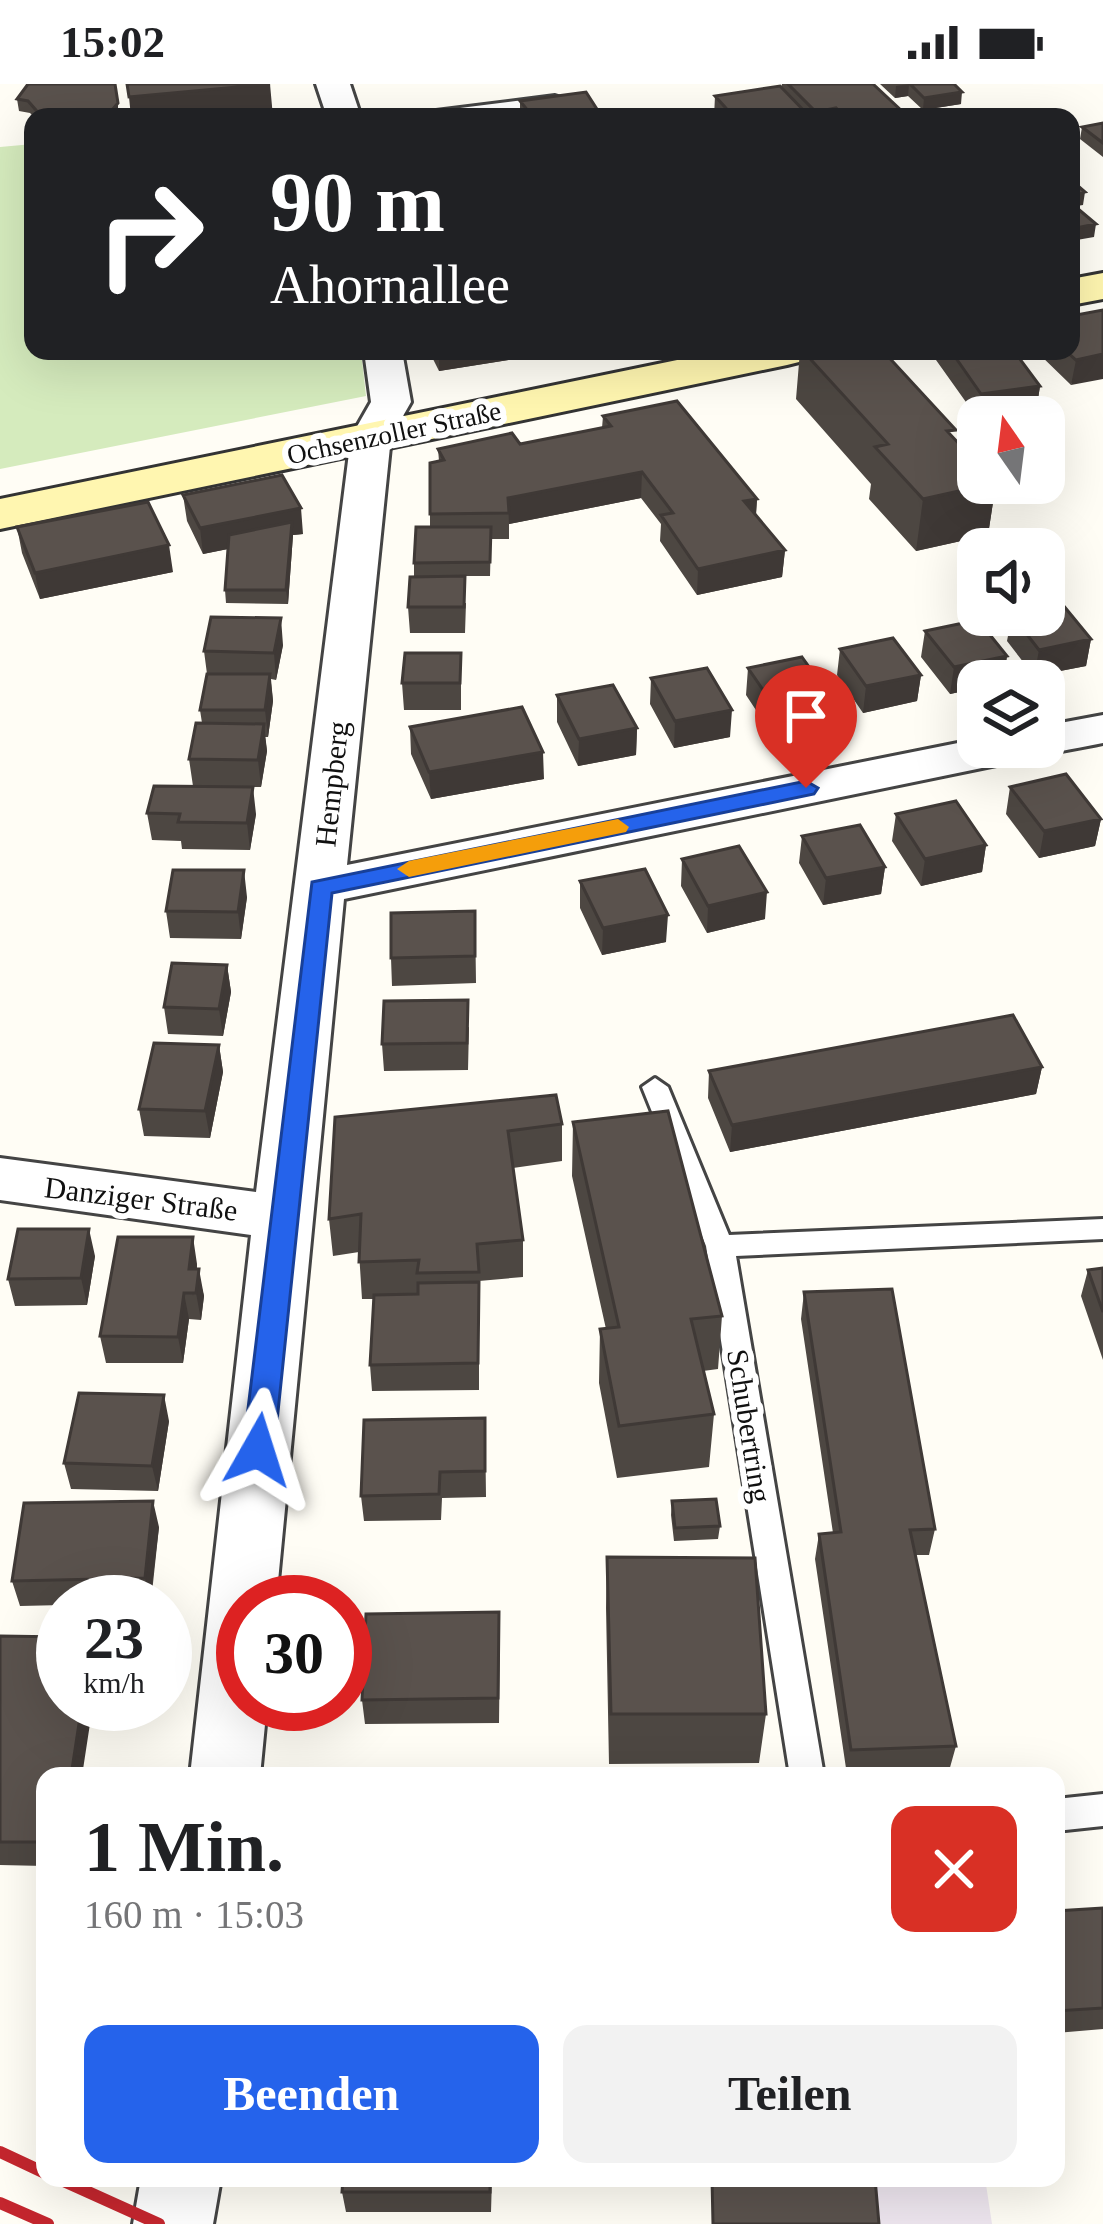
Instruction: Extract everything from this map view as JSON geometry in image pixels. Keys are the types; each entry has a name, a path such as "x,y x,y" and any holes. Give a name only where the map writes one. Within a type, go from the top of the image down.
{"main road":[{"name":"Ochsenzoller Straße","path":"0,514 371,437 444,432 749,360"}],"street":[{"name":"Hempberg","path":"226,1767 282,1217 371,437 391,402 384,360"},
{"path":"1065,737 1103,729"},
{"path":"320,887 957,758"},
{"name":"Danziger Straße","path":"0,1180 282,1217"},
{"path":"173,2224 179,2187"}],"lane":[{"path":"499,108 578,98"},
{"name":"Schubertring","path":"655,1087 720,1246 806,1767"},
{"path":"720,1246 1103,1228"},
{"path":"1065,1814 1103,1810"}],"shaded area":[{"path":"872,2187 986,2187 992,2224 875,2224"}],"green space":[{"path":"24,145 24,360 362,360 366,396 0,469 0,147"}],"building":[{"path":"28,84 115,84 118,103 114,108 34,108 17,99"},
{"path":"127,84 270,84 129,97"},
{"path":"788,84 873,84 899,108 836,108 812,108"},
{"path":"910,84 954,84 962,92 924,98"},
{"path":"780,86 801,108 726,108 715,96"},
{"path":"586,92 596,108 526,108 520,101"},
{"path":"1103,123 1103,143 1082,127"},
{"path":"1080,211 1096,224 1080,227"},
{"path":"1103,310 1103,354 1080,359 1080,314"},
{"path":"811,360 891,360 956,430 947,431 957,442 957,491 923,499 875,447 888,444"},
{"path":"957,360 1021,360 1040,386 981,394"},
{"path":"677,401 757,499 744,501 785,550 698,569 661,515 673,513 642,472 508,498 509,513 430,514 430,463 444,460 438,449 512,433 520,444 611,426 603,416"},
{"path":"282,475 301,508 200,528 183,495"},
{"path":"148,502 169,545 35,573 17,527"},
{"path":"292,522 286,590 225,590 229,535"},
{"path":"416,527 491,527 490,562 414,563"},
{"path":"465,576 464,607 408,607 410,577"},
{"path":"1065,607 1091,639 1039,650 1028,636 1065,636"},
{"path":"211,617 281,618 274,653 204,651"},
{"path":"957,624 957,636 991,636 1007,656 957,660 954,667 925,631"},
{"path":"893,638 921,675 866,686 840,649"},
{"path":"405,653 461,653 460,683 402,683"},
{"path":"802,657 829,695 774,706 748,668"},
{"path":"707,668 732,710 675,721 651,678"},
{"path":"207,674 270,674 265,710 200,710"},
{"path":"613,685 637,728 579,739 557,695"},
{"path":"522,707 543,752 429,772 410,727"},
{"path":"196,723 264,724 258,760 189,759"},
{"path":"1066,774 1101,819 1044,831 1010,787"},
{"path":"154,786 253,787 247,823 178,822 180,814 147,813"},
{"path":"956,801 986,845 925,859 896,814"},
{"path":"860,825 885,867 826,878 802,836"},
{"path":"739,846 767,892 708,906 682,859"},
{"path":"645,869 668,915 603,928 580,881"},
{"path":"173,870 244,870 238,912 166,911"},
{"path":"475,911 475,956 391,958 391,913"},
{"path":"172,963 227,965 219,1009 164,1007"},
{"path":"468,1000 467,1043 382,1044 384,1001"},
{"path":"1013,1015 1042,1067 732,1125 709,1071"},
{"path":"154,1043 219,1045 205,1111 139,1109"},
{"path":"556,1095 562,1124 508,1131 523,1240 477,1244 479,1272 417,1273 419,1260 359,1262 361,1214 329,1219 335,1117"},
{"path":"668,1111 722,1316 691,1319 714,1414 619,1426 600,1329 619,1327 573,1122"},
{"path":"18,1229 89,1229 81,1278 8,1279"},
{"path":"118,1237 193,1237 189,1269 199,1269 196,1293 184,1293 178,1337 100,1336"},
{"path":"1103,1268 1103,1312 1088,1270"},
{"path":"479,1282 478,1363 370,1365 374,1295 418,1294 418,1283"},
{"path":"892,1289 935,1529 910,1530 956,1746 851,1750 819,1534 841,1532 804,1292"},
{"path":"79,1393 164,1395 152,1466 64,1463"},
{"path":"485,1418 485,1471 440,1472 439,1494 361,1496 364,1420"},
{"path":"716,1499 720,1526 675,1528 672,1501"},
{"path":"153,1501 145,1575 36,1575 36,1580 12,1581 24,1503"},
{"path":"607,1557 755,1558 766,1714 611,1714"},
{"path":"499,1612 498,1698 372,1700 372,1614"},
{"path":"0,1636 36,1637 36,1731 78,1731 72,1767 36,1767 36,1842 0,1842"},
{"path":"1103,1908 1103,2008 1065,2010 1065,1910"},
{"path":"342,2187 490,2187 490,2192 342,2192"},
{"path":"712,2187 876,2187 879,2224 713,2224"}],"railway":[{"path":"0,2152 36,2169"},
{"path":"77,2187 159,2224"},
{"path":"0,2203 48,2224"}],"slow traffic":[{"path":"409,869 618,827"}],"route":[{"path":"258,1450 320,887 806,788"}]}
